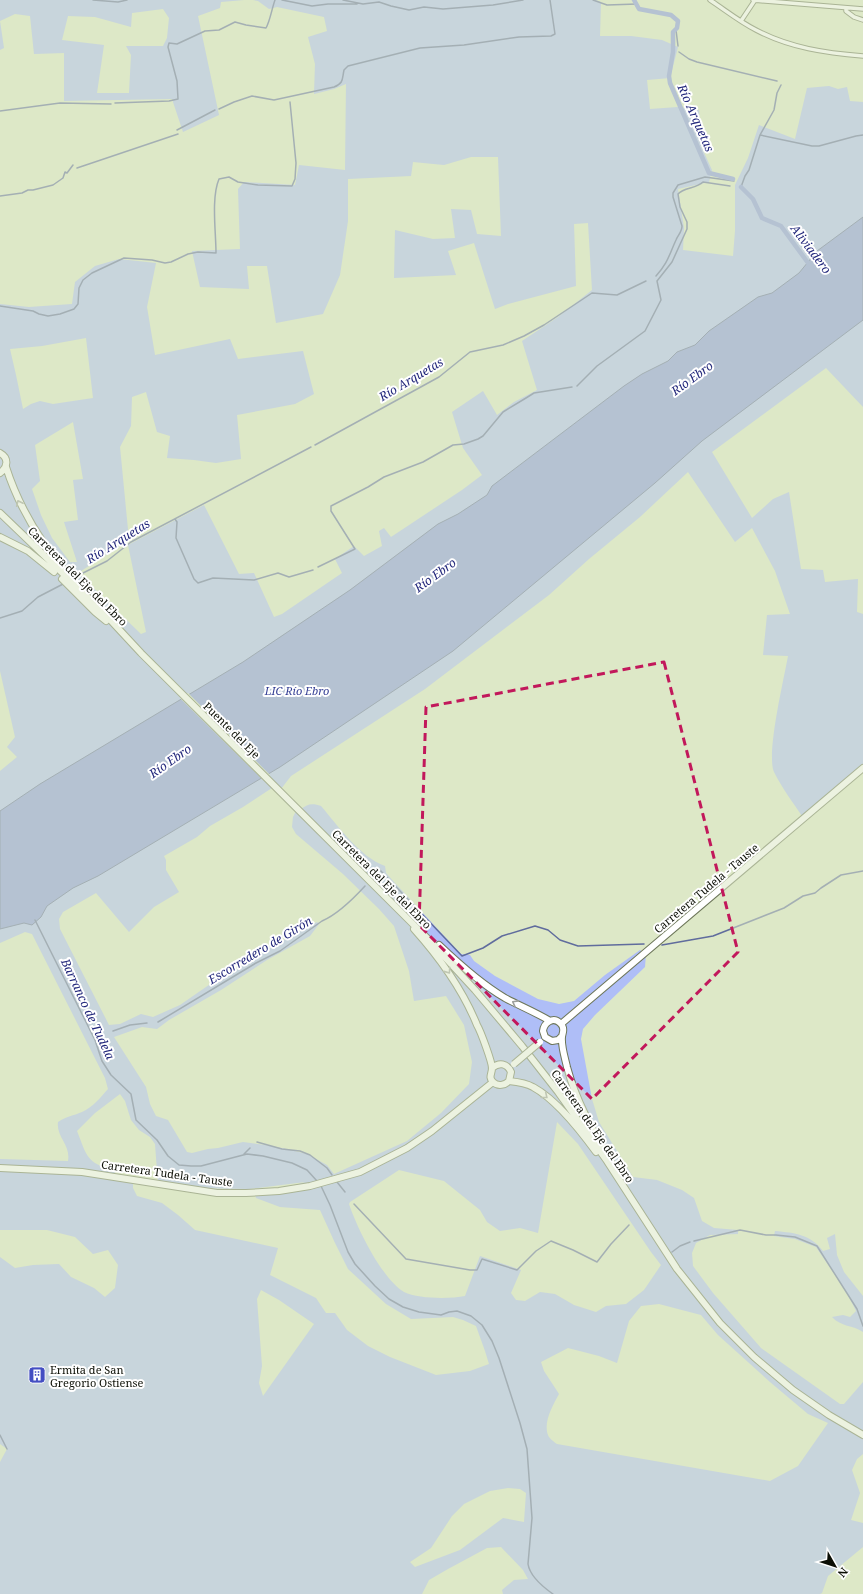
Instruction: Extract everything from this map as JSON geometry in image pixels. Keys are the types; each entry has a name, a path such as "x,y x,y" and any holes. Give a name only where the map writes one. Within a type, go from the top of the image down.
{"main road":[{"path":"0,453 5,458 6,467 23,510 47,549 71,579 102,611"},
{"path":"0,473 6,467"},
{"name":"Carretera del Eje del Ebro","path":"0,513 102,611 141,653"},
{"path":"0,537 28,551 42,561 95,612 121,633"},
{"name":"Puente del Eje","path":"141,653 309,820"},
{"name":"Carretera Tudela - Tauste","path":"561,1024 863,768"},
{"name":"Carretera del Eje del Ebro","path":"309,820 428,939 465,979 522,1046 584,1128 652,1232 697,1297 740,1344 770,1372 829,1415 863,1435"},
{"path":"360,872 390,895 449,954 476,977 504,997 550,1021 558,1021 561,1024 564,1029 562,1036 570,1078 582,1110 595,1135 616,1169 630,1197"},
{"path":"388,898 442,962 455,980 477,1024 492,1068 490,1077 493,1082 497,1085 502,1085 509,1081 527,1084 564,1113 593,1148 652,1232"},
{"path":"550,1021 543,1027 545,1037 548,1040 555,1041 562,1036"},
{"path":"511,1066 545,1037"},
{"path":"492,1068 501,1064 511,1066"},
{"path":"509,1081 511,1076 511,1066"},
{"name":"Carretera Tudela - Tauste","path":"0,1168 82,1172 217,1193 279,1191 310,1186 360,1172 406,1148 432,1131 493,1082"}],"street":[{"path":"710,0 756,30 783,42 830,54 863,56"},
{"path":"741,21 754,0 863,10"},
{"path":"813,5 814,0"},
{"path":"846,8 846,11 850,15 863,20"}],"highlighted area":[{"path":"664,662 738,952 592,1099 419,925 426,707"}],"green space":[{"path":"0,0 244,0 221,2 220,8 198,16 219,115 183,132 172,99 64,101 64,53 34,54 30,16 15,14 0,21","holes":["163,9 169,18 167,38 163,46 126,46 131,55 129,93 97,93 104,45 62,40 68,16 95,17 131,27 132,13"]},
{"path":"253,0 596,0 601,2 600,36 631,36 662,40 678,47 670,78 647,80 650,109 678,107 699,110 701,146 712,170 709,182 678,189 684,228 683,250 733,256 735,231 735,185 748,158 759,125 795,139 807,88 829,86 838,89 847,87 850,101 863,102 863,407 826,368 712,452 752,518 773,499 789,492 801,569 823,570 825,582 858,579 857,612 863,614 863,768 804,819 781,784 774,772 772,750 776,716 788,656 763,655 767,615 790,614 775,571 752,528 735,542 688,472 640,517 589,559 549,595 425,689 291,776 281,789 275,786 210,826 197,837 164,856 166,860 166,870 179,892 154,907 129,932 96,893 63,912 59,919 60,929 109,1025 120,1024 141,1014 153,1017 180,1005 219,978 269,948 317,922 319,924 310,936 267,960 221,990 169,1020 157,1029 142,1027 114,1037 146,1087 150,1104 156,1116 168,1120 187,1152 192,1153 243,1142 265,1145 307,1154 327,1165 334,1174 407,1141 441,1113 469,1084 472,1062 464,1025 446,996 414,1001 409,971 394,926 343,874 296,834 292,827 293,817 298,807 300,810 305,806 310,805 321,806 358,848 376,862 385,866 386,873 461,954 470,955 474,961 495,976 538,999 559,1004 574,1001 605,975 640,950 646,954 645,967 595,1015 583,1029 581,1039 592,1099 599,1122 633,1177 657,1180 682,1190 694,1198 702,1221 714,1228 738,1230 738,1234 710,1235 696,1243 692,1253 693,1266 713,1293 761,1348 840,1404 844,1404 863,1382 863,1454 857,1459 852,1470 860,1493 851,1520 863,1523 863,1547 828,1576 822,1593 820,1594 503,1594 502,1590 514,1580 528,1579 523,1570 501,1547 487,1548 429,1580 422,1594 0,1594 0,1462 7,1449 0,1444 0,1257 15,1268 33,1265 59,1264 71,1277 94,1288 105,1297 115,1288 118,1265 108,1250 93,1254 75,1237 47,1230 0,1230 0,1159 68,1161 66,1146 59,1132 58,1122 90,1108 108,1089 105,1078 32,934 25,932 0,943 0,771 17,757 7,747 15,737 0,671 0,304 29,307 72,304 75,282 95,266 119,259 156,263 147,307 155,355 230,339 238,359 303,351 314,394 295,404 237,415 241,459 216,463 167,458 170,436 157,432 146,392 132,397 131,426 120,447 129,540 78,573 141,634 146,632 128,545 204,505 239,574 254,573 274,617 282,614 342,573 335,559 354,546 364,556 382,546 379,531 384,528 391,537 482,475 463,448 452,412 483,391 497,415 514,402 537,390 522,341 558,317 592,290 588,223 574,224 576,286 508,304 495,309 474,243 448,251 456,275 394,278 395,230 433,239 455,238 451,209 471,210 477,234 501,236 498,157 471,157 444,165 413,162 411,176 348,179 348,221 340,275 323,314 276,323 267,266 247,266 249,289 200,287 192,251 240,249 238,189 244,182 295,185 299,165 345,170 346,84 314,94 315,64 308,37 327,31 324,17 277,7 269,9 258,1","holes":["86,338 93,398 53,404 40,401 23,409 10,349 42,346","73,422 83,479 73,480 78,520 64,522 77,562 70,562 52,538 41,515 32,489 40,481 35,445","120,1094 125,1101 131,1120 139,1130 150,1137 155,1144 158,1184 185,1188 249,1189 305,1182 286,1188 254,1191 256,1198 280,1207 320,1210 348,1269 386,1304 411,1319 453,1317 476,1326 489,1364 470,1371 436,1375 390,1357 368,1346 347,1330 335,1313 326,1313 316,1298 270,1275 278,1248 195,1230 162,1203 137,1196 133,1188 133,1177 116,1176 114,1170 93,1161 86,1152 77,1131 95,1113","557,1122 578,1144 661,1265 644,1290 626,1304 606,1306 596,1312 574,1305 555,1294 540,1292 525,1301 516,1300 511,1293 521,1270 480,1256 465,1296 451,1298 417,1296 404,1292 387,1276 364,1239 349,1204 399,1170 444,1181 480,1210 487,1222 500,1231 520,1228 538,1233","261,1290 279,1300 314,1324 263,1396 259,1383 262,1366 257,1299","659,1304 701,1315 718,1335 770,1382 808,1414 828,1423 798,1466 770,1481 557,1444 549,1436 547,1425 549,1414 559,1394 544,1371 541,1362 568,1348 599,1356 617,1363 629,1321 641,1306","508,1488 520,1489 526,1493 524,1522 503,1518 460,1550 415,1567 410,1562 431,1548 452,1516 464,1504 490,1491"]},
{"path":"0,21 4,48 0,50"},
{"path":"775,1231 802,1235 813,1241 823,1251 830,1249 827,1238 835,1234 837,1255 844,1272 863,1296 863,1332 839,1323 832,1317 843,1315 850,1317 856,1311 846,1291 816,1247 795,1239 774,1236"}],"water":[{"name":"LIC Río Ebro","path":"863,217 863,320 702,441 655,483 453,651 280,767 98,876 73,888 47,906 41,917 32,925 24,923 0,929 0,811 40,784 243,662 350,590 438,524 458,514 487,495 492,486 624,386 642,374 668,361 677,352 695,345 709,331 758,297 772,293 799,273 817,251"}],"pier":[{"path":"188,693 270,775 263,780 180,698"}],"waterway":[{"path":"93,0 118,2 127,0"},
{"path":"115,103 169,101 178,99 177,81 168,47 169,43 177,44 205,31 219,30 235,22 266,28 275,0"},
{"path":"282,0 312,6 328,4 357,4"},
{"path":"343,0 363,4 379,2 409,10 424,7 443,9 493,5 523,0"},
{"path":"219,109 252,96 274,100 334,87 341,82 344,70 348,66 420,48 464,45 519,37 551,36 555,34 550,0"},
{"path":"593,0 607,5 637,4"},
{"name":"Río Arquetas","path":"634,0 639,9 671,15 678,21 677,28 673,32 673,52 669,76 670,83 709,173 733,179"},
{"path":"676,30 678,46"},
{"path":"679,52 689,59 697,62 777,81"},
{"path":"741,187 749,170 760,135 774,110 777,93 781,85"},
{"path":"0,306 33,311 48,316 60,314 74,309 78,304 79,288 83,280 92,273 124,258 152,260 165,263 171,262 188,254 198,252 216,253 214,215 215,196 219,179 229,177 238,182 258,185 292,186 295,179 296,163 290,102"},
{"path":"0,111 60,103 111,104"},
{"path":"177,130 215,110"},
{"path":"77,168 178,134"},
{"path":"760,135 812,146 819,146 863,135"},
{"path":"0,196 22,193 28,190 53,185 63,178 65,172 67,173 73,165"},
{"name":"Río Arquetas","path":"656,276 666,263 682,228 673,197 673,193 678,185 705,177 734,181"},
{"name":"Río Arquetas","path":"577,386 597,366 645,331 661,300 657,281 672,262 687,229 687,222 680,207 678,194 683,190 697,186 703,182 730,186"},
{"name":"Aliviadero","path":"741,187 753,199 762,218 781,226 811,267"},
{"name":"Río Arquetas","path":"315,445 439,377 470,352 503,345 524,336 544,325 592,293 617,295 646,281"},
{"path":"318,567 355,549 331,511 331,506 384,477 423,462 453,445 464,444 478,439 483,436 503,412 534,393 572,387"},
{"name":"Río Arquetas","path":"71,579 107,561 131,542 311,447"},
{"path":"175,519 177,522 176,538 194,579 198,583 213,578 254,580 278,573 289,577 313,570"},
{"name":"Río Arquetas","path":"0,618 22,611 38,597 65,583"},
{"name":"Escorredero de Girón","path":"375,874 379,869 462,956 483,948 502,936 535,926 548,930 560,940 578,946 644,944"},
{"name":"Escorredero de Girón","path":"662,945 713,936 784,908 803,896 815,893 841,875 863,871"},
{"name":"Escorredero de Girón","path":"158,1022 256,963 280,951 339,910 365,886"},
{"name":"Barranco de Tudela","path":"35,920 95,1040 102,1061 111,1075 131,1094 136,1120 157,1140 168,1156 179,1165 191,1166 201,1166 247,1154 263,1156 292,1163 307,1170 317,1181"},
{"name":"Escorredero de Girón","path":"113,1031 130,1025 147,1023"},
{"path":"257,1142 282,1149 300,1151 310,1155 327,1168 332,1175"},
{"name":"Barranco de Tudela","path":"244,1154 250,1148"},
{"path":"337,1182 345,1192"},
{"name":"Barranco de Tudela","path":"321,1186 348,1252 355,1264 389,1299 403,1307 419,1312 441,1315 457,1311 471,1316 482,1325 492,1341 499,1358 527,1449 532,1518 528,1564 529,1569 541,1585 553,1594"},
{"path":"354,1204 406,1259 470,1270 477,1270 482,1259 517,1270 536,1251 551,1241 597,1262 629,1225"},
{"path":"694,1241 740,1230 766,1235 795,1237 817,1246 857,1309 863,1326"},
{"path":"672,1252 680,1246 690,1242"},
{"path":"0,1435 7,1449"}],"place":[{"name":"Ermita de San Gregorio Ostiense","path":"37,1375"}],"water label":[{"name":"Río Ebro","path":"692,378"},
{"name":"Río Ebro","path":"435,575"},
{"name":"Río Ebro","path":"170,761"}]}
